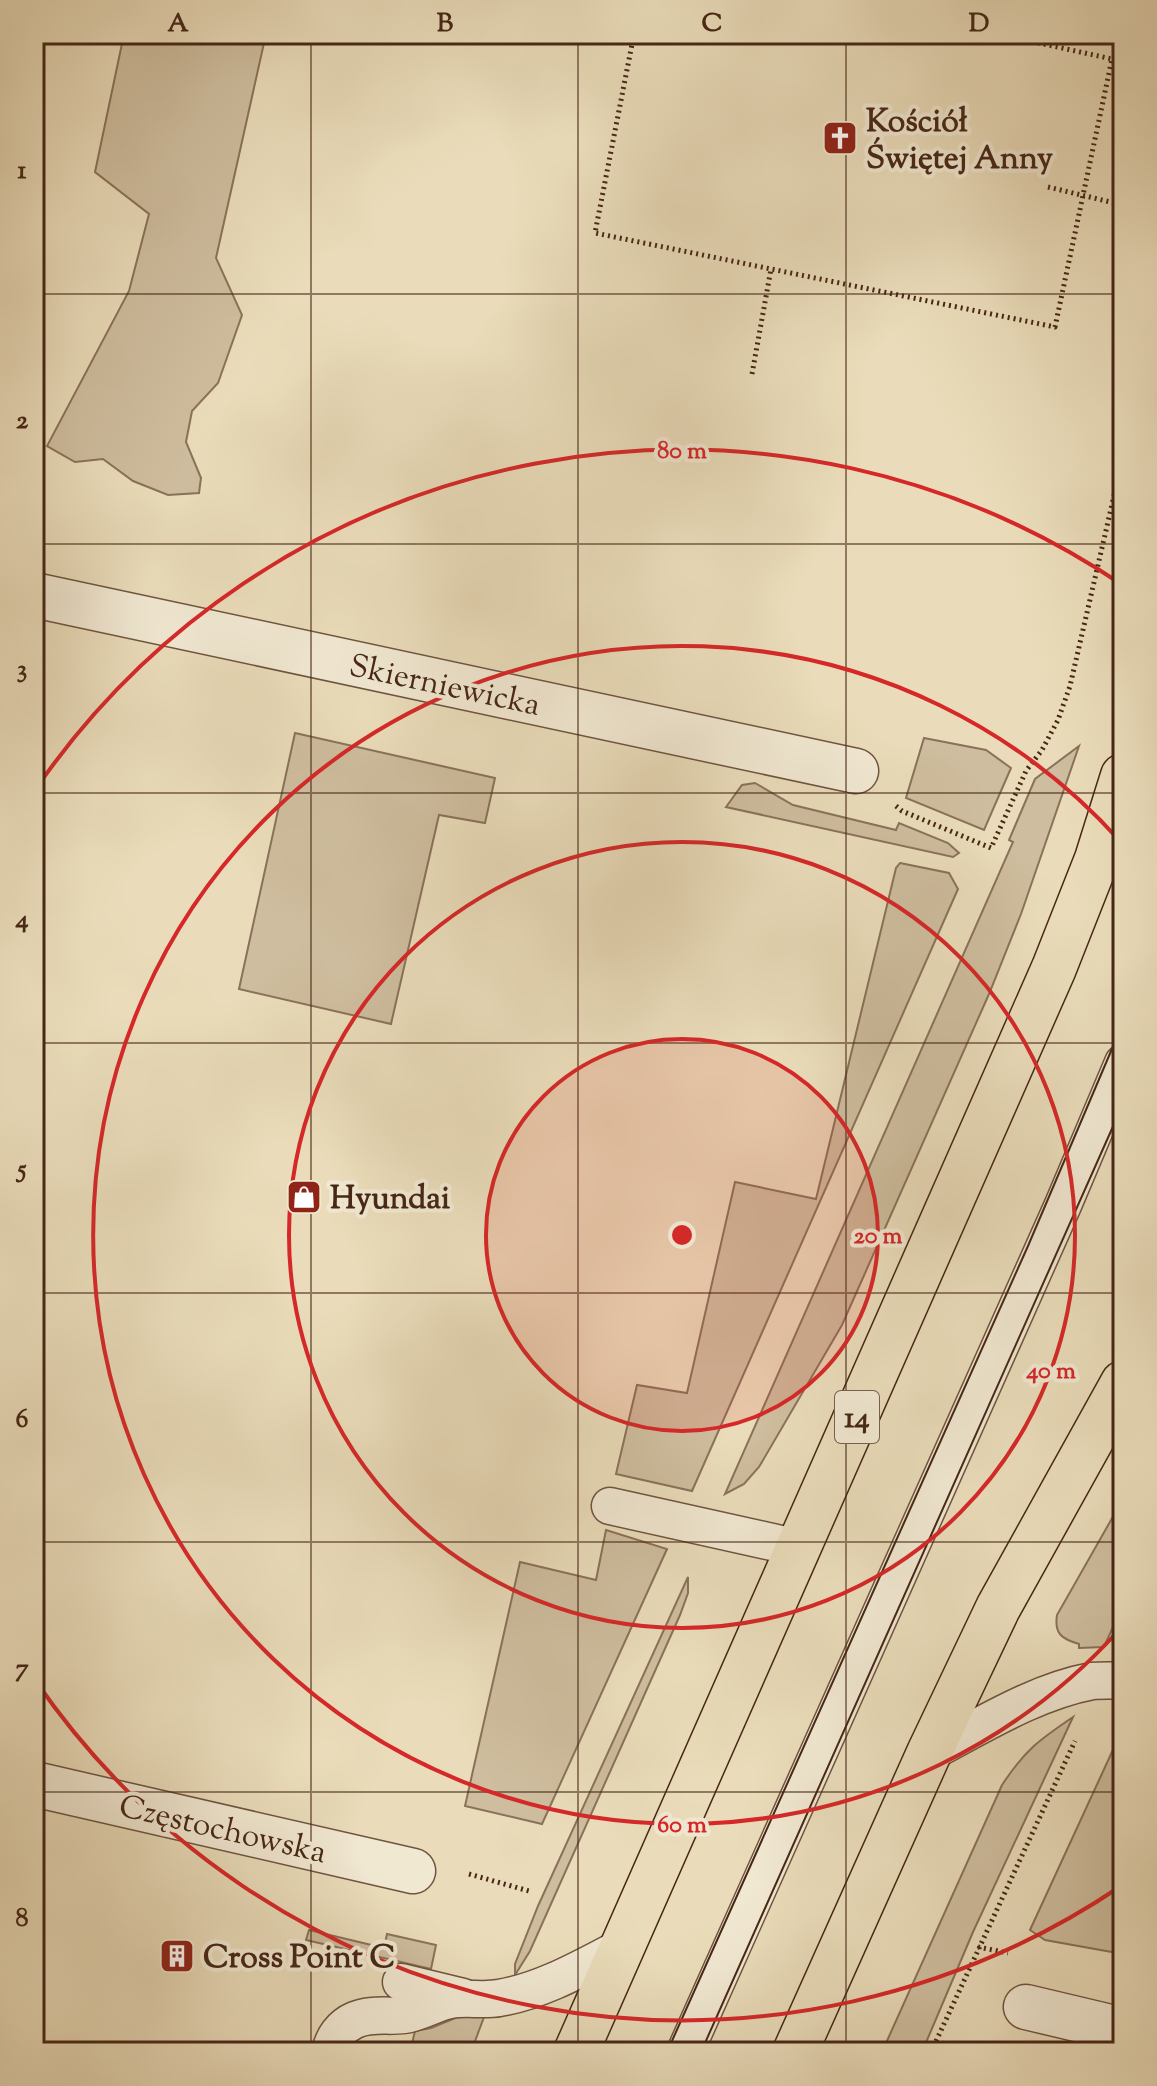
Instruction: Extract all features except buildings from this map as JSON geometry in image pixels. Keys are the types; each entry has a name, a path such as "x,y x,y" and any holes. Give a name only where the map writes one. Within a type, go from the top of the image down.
{"main road":[{"name":"14","path":"576,2052 1054,968 1097,859 1123,776"},
{"path":"795,2052 929,1753 998,1608 1123,1383"}],"street":[{"name":"Skierniewicka","path":"34,595 856,771"},
{"name":"Częstochowska","path":"36,1792 413,1871"},
{"path":"1026,2007 1123,2030"}],"lane":[{"path":"685,2052 1050,1234 1123,1063"},
{"path":"610,1506 799,1548"},
{"path":"929,1753 1024,1704 1060,1690 1103,1680 1123,1680"},
{"path":"330,2052 332,2041 355,2020 372,2015 403,2015 447,2001 499,1998 525,1991 624,1946"},
{"path":"778,2052 826,1980"},
{"path":"401,1982 468,1998"}],"path":[{"path":"634,34 595,233 1055,327 1112,59 998,34"},
{"path":"1048,187 1123,205"},
{"path":"752,374 771,269"},
{"path":"856,771 902,811 991,848 1026,771 1058,720 1070,686 1123,457"},
{"path":"931,2052 1076,1740"},
{"path":"936,2042 989,2052"}],"shaded area":[{"path":"124,34 266,34 216,258 242,315 218,383 192,411 186,442 201,478 199,493 168,495 133,481 103,459 75,462 47,446 129,291 149,214 95,172"},
{"path":"295,733 495,778 485,823 439,815 391,1024 239,989"},
{"path":"924,738 986,750 1011,768 984,830 906,798"},
{"path":"1079,746 1021,914 989,994 842,1325 759,1467 744,1484 725,1494 1013,842 1009,840 1035,779"},
{"path":"755,783 793,805 896,830 899,823 948,843 959,853 953,857 726,807 742,785"},
{"path":"900,863 949,873 958,889 692,1491 616,1474 637,1385 687,1393 735,1182 816,1199 896,868"},
{"path":"1123,1499 1123,1605 1104,1647 1079,1648 1079,1644 1060,1635 1057,1615"},
{"path":"606,1530 667,1549 542,1824 465,1806 520,1562 596,1580"},
{"path":"688,1577 688,1593 680,1615 530,1951 515,1975 515,1964 538,1906"},
{"path":"1073,1717 973,1932 922,2052 882,2052 1002,1785 1033,1746"},
{"path":"1123,1728 1123,1954 1045,1940 1030,1930"},
{"path":"309,1930 384,1948 387,1934 436,1945 431,1969 306,1940"},
{"path":"465,2014 484,2017 471,2052 410,2052 415,2031"}],"tram line":[{"path":"667,2052 1028,1246 1123,1023"},
{"path":"701,2052 1123,1104"}],"place":[{"name":"Kościół Świętej Anny","path":"840,138"},
{"name":"Hyundai","path":"304,1197"},
{"name":"Cross Point C","path":"177,1956"}]}
